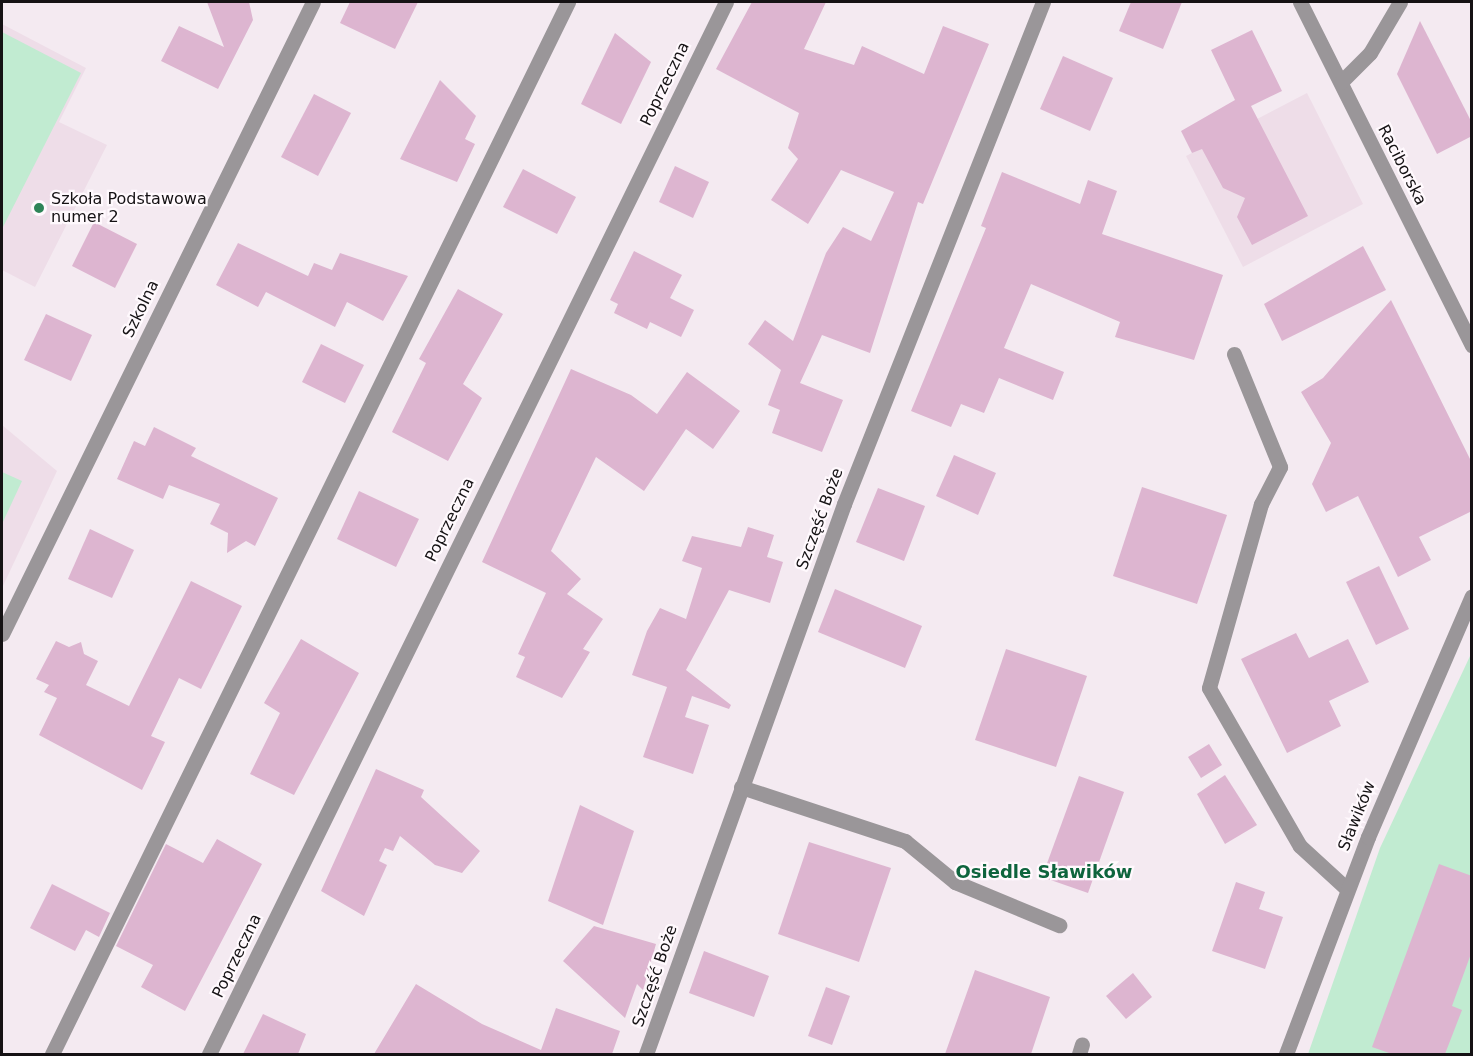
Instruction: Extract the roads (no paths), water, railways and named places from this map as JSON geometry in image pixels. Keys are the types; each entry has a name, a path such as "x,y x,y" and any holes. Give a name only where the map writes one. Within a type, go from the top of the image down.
{"street":[{"name":"Szkolna","path":"2,634 313,2"},
{"path":"52,1054 568,2"},
{"name":"Poprzeczna","path":"209,1054 726,2"},
{"name":"Szczęść Boże","path":"646,1054 844,504 1043,2"},
{"name":"Raciborska","path":"1300,2 1472,345"},
{"path":"1341,82 1370,53 1400,2"},
{"path":"1234,354 1280,467 1261,504 1209,688 1300,846 1347,889"},
{"name":"Sławików","path":"1286,1054 1347,889 1472,596"},
{"path":"741,787 905,841 955,882 1059,925"}],"place":[{"name":"Szkoła Podstawowa numer 2","path":"39,208"}],"district":[{"name":"Osiedle Sławików","path":"1044,872"}]}
